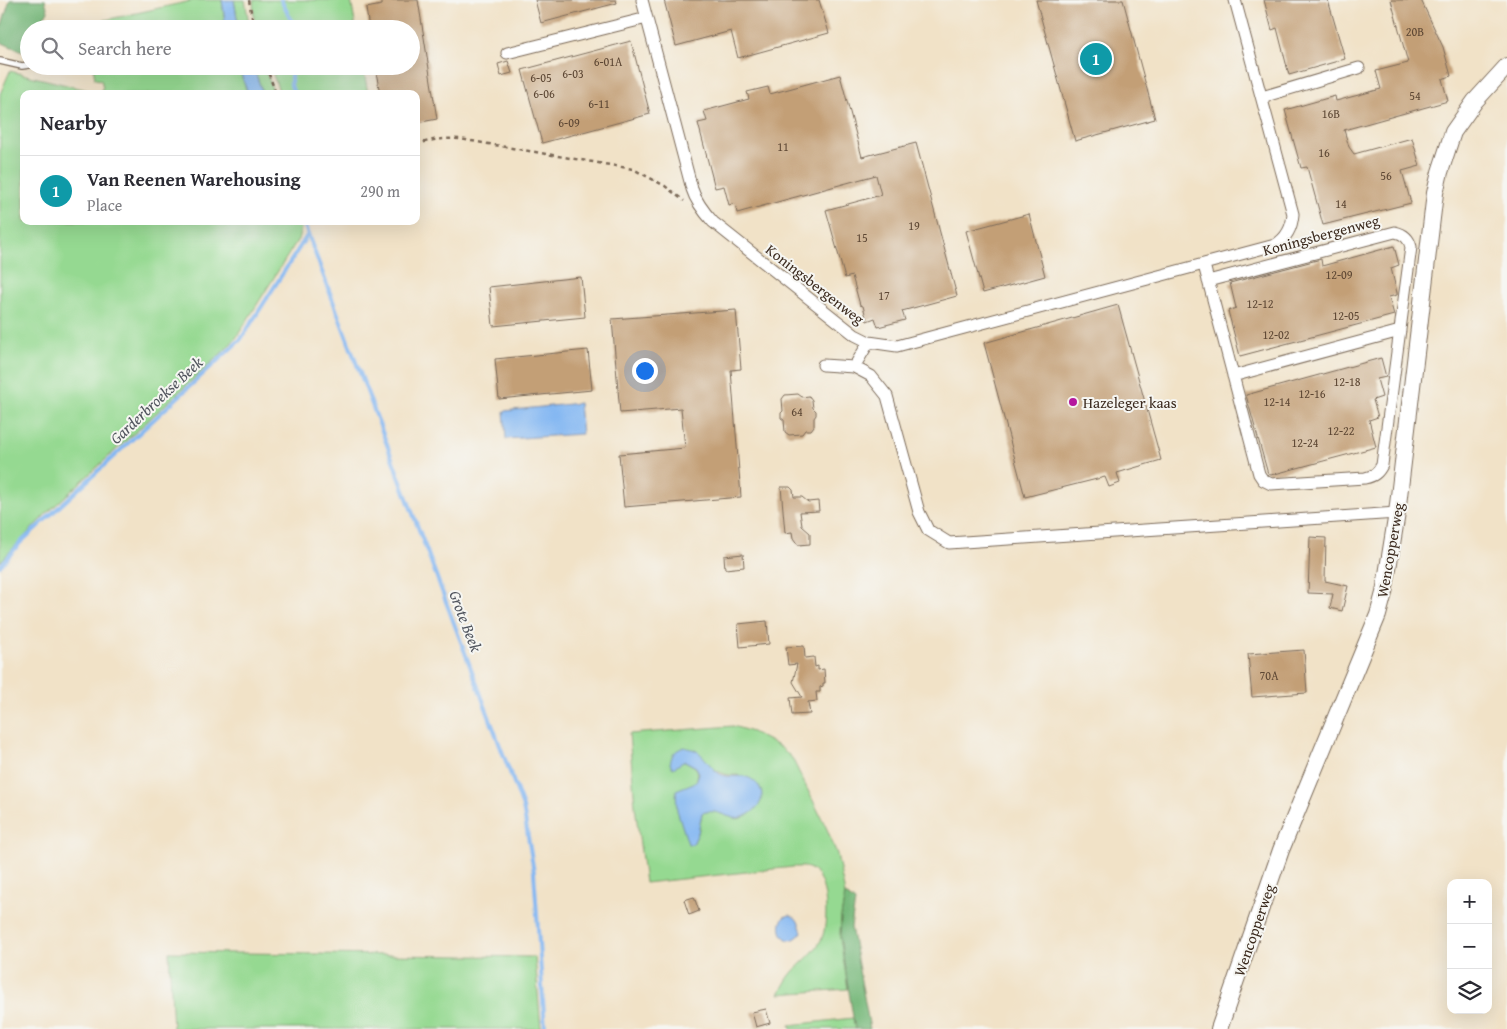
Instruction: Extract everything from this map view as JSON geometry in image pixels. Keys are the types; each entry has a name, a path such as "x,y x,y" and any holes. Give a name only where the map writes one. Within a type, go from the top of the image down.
{"street":[{"name":"Koningsbergenweg","path":"642,0 692,189 696,200 703,210 713,222 856,335 869,342 897,346 1275,246 1282,241 1291,227 1293,214 1235,0"},
{"path":"507,53 647,18"},
{"name":"Wencopperweg","path":"1219,1029 1281,850 1378,615 1393,544 1434,203 1440,172 1453,132 1475,101 1507,66"},
{"path":"1262,96 1359,68"},
{"name":"Koningsbergenweg","path":"1204,264 1208,281 1259,474 1263,480 1271,484 1280,484 1373,476 1382,465 1411,247 1409,240 1404,234 1395,232 1208,281"},
{"path":"1233,376 1400,331"},
{"path":"854,367 869,342"},
{"path":"823,365 854,367 871,376 887,396 920,512 928,530 949,543 1397,513"}],"lane":[{"path":"0,61 20,66"}],"path":[{"path":"249,0 252,20"},
{"path":"269,75 275,90"},
{"path":"420,143 441,138 460,139 608,164 633,170 655,180 689,205"}],"green space":[{"path":"10,0 45,0 48,11 42,20 20,20 20,50 0,42 0,31"},
{"path":"195,0 222,0 225,20 105,20"},
{"path":"234,0 245,0 248,20 237,20"},
{"path":"253,0 351,0 354,20 254,20"},
{"path":"10,71 87,90 20,90 20,225 301,225 300,236 236,338 46,514 0,562 0,94"},
{"path":"94,75 241,75 247,90 101,90 103,87 101,80 95,79"},
{"path":"256,75 267,75 273,90 262,90"},
{"path":"273,75 365,75 367,90 279,90"},
{"path":"733,726 752,732 780,747 792,758 827,829 837,854 845,894 840,937 848,989 779,994 789,976 821,941 825,928 824,891 817,875 810,869 793,867 645,883 635,806 629,734","holes":["695,750 709,765 719,772 738,775 744,817 737,819 711,810 702,813 698,833 693,844 688,844 691,786 696,782 698,774 695,767 685,761"]},
{"path":"845,894 855,902 851,927 870,1029 855,1029 840,937"},
{"path":"169,952 535,957 541,1029 173,1029"},
{"path":"853,1018 855,1029 791,1029 790,1025"}],"water":[{"path":"222,0 234,0 237,20 225,20"},
{"path":"241,75 256,75 262,90 247,90"},
{"path":"579,403 582,434 506,439 504,411"},
{"path":"684,747 699,752 720,774 725,776 743,776 752,779 762,793 762,798 757,808 742,817 733,818 714,812 702,813 698,833 693,844 688,844 677,810 676,790 696,782 699,773 696,767 685,761 673,768 670,764 674,753"},
{"path":"790,915 797,919 802,932 797,938 791,940 784,936 780,927 784,917"}],"building":[{"path":"382,0 418,0 437,119 420,122 420,90 379,90 377,75 420,75 420,20 368,20 366,8 382,5"},
{"path":"535,0 616,0 617,3 541,23"},
{"path":"664,0 819,0 829,33 738,58 731,31 676,46"},
{"path":"1036,0 1123,0 1155,119 1075,141"},
{"path":"1264,0 1328,0 1345,59 1289,75 1277,28 1272,30"},
{"path":"1391,0 1421,0 1443,47 1451,76 1442,79 1448,101 1344,130 1349,147 1354,154 1412,138 1420,166 1402,171 1411,203 1323,225 1307,167 1301,168 1285,110 1335,96 1336,101 1381,89 1376,71 1408,63"},
{"path":"631,41 650,114 542,143 522,70"},
{"path":"508,61 512,73 501,76 498,64"},
{"path":"840,75 862,157 916,143 957,296 902,311 905,320 878,327 875,318 867,321 863,306 860,305 852,276 845,278 826,210 881,195 876,175 737,213 735,203 729,205 724,186 715,188 698,123 707,121 704,111 749,99 747,92 768,87 770,94"},
{"path":"1029,214 1045,276 983,293 966,231"},
{"path":"1394,246 1399,265 1391,268 1397,295 1389,297 1394,315 1240,356 1228,311 1236,308 1230,283 1321,259 1322,266"},
{"path":"581,277 585,317 493,326 489,287"},
{"path":"1118,305 1161,460 1117,473 1120,483 1109,487 1105,477 1025,497 984,343"},
{"path":"736,310 741,369 731,370 741,497 624,507 619,454 685,448 681,408 620,413 612,319"},
{"path":"588,350 592,390 499,399 495,359"},
{"path":"1381,358 1386,377 1377,379 1382,397 1373,400 1378,417 1369,420 1376,447 1271,475 1268,474 1246,395"},
{"path":"798,394 802,397 809,396 812,400 813,408 816,411 814,426 811,430 805,430 802,434 789,435 785,432 784,420 781,418 783,411 782,399 785,395"},
{"path":"781,487 790,487 793,490 794,497 802,497 808,502 818,501 819,511 800,512 802,526 810,533 810,544 798,545 793,538 792,532 785,533"},
{"path":"1310,537 1326,538 1325,581 1348,586 1342,611 1330,608 1333,594 1308,593"},
{"path":"743,554 744,567 725,569 724,556"},
{"path":"767,621 769,644 740,647 738,624"},
{"path":"804,646 805,658 814,657 815,667 818,666 818,670 824,669 825,683 820,687 820,692 816,692 817,701 808,702 810,714 792,715 790,698 802,697 793,682 797,664 788,665 786,647"},
{"path":"1304,650 1307,693 1252,697 1248,654"},
{"path":"694,897 699,911 689,915 684,900"},
{"path":"766,1009 770,1023 756,1027 752,1012"}],"waterway":[{"path":"281,0 291,20"},
{"path":"291,75 293,90"},
{"name":"Grote Beek","path":"305,225 523,807 534,872 545,1029"},
{"name":"Garderbroekse Beek","path":"0,566 21,542 241,339 308,234"}],"place":[{"name":"Van Reenen Warehousing","path":"1096,59"},
{"name":"Hazeleger kaas","path":"1073,402"}]}
